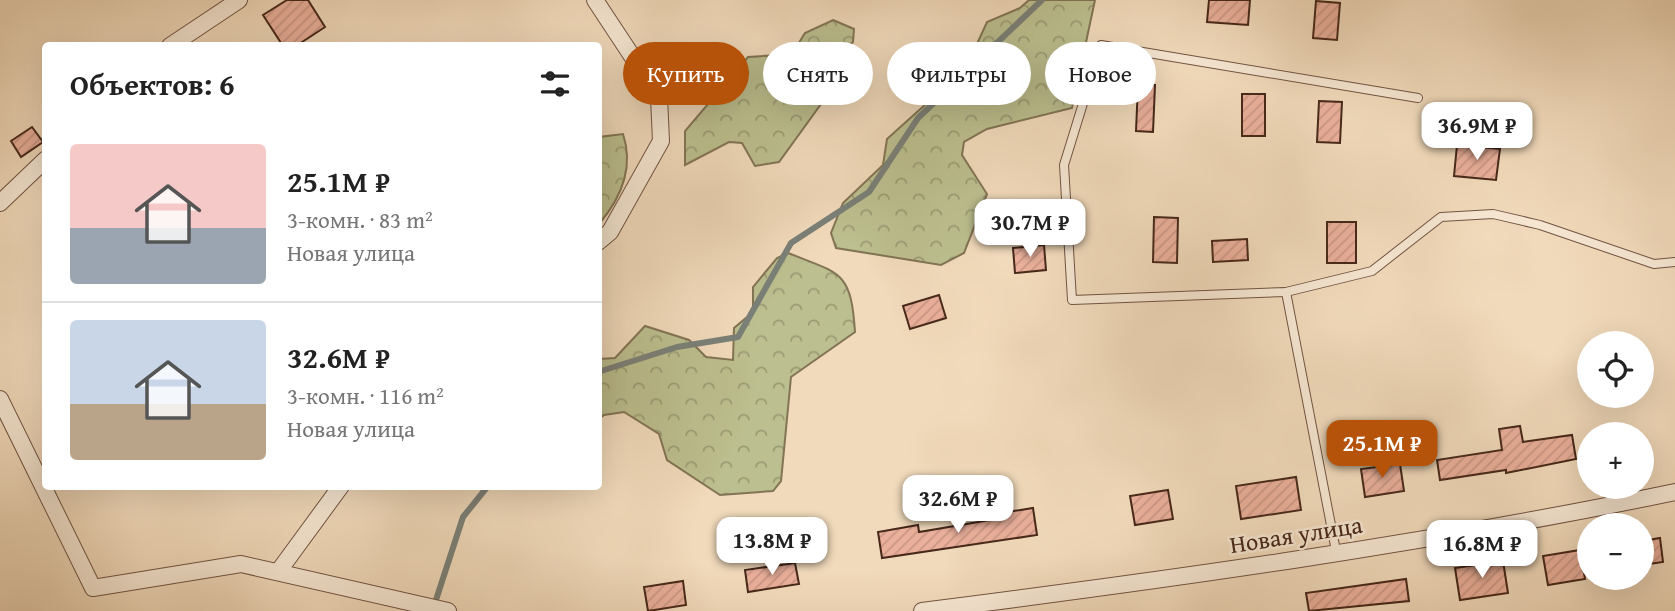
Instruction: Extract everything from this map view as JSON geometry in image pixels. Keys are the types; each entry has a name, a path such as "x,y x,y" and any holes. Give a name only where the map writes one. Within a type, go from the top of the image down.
{"street":[{"path":"176,42 239,0"},
{"path":"595,0 659,97 661,141 610,232 602,239"},
{"path":"0,203 42,163"},
{"path":"0,399 42,485"},
{"path":"45,490 93,589 241,564 448,611"},
{"path":"278,572 338,490"},
{"name":"Новая улица","path":"922,611 965,608 1122,586 1596,509 1675,492"}],"lane":[{"path":"1418,98 1101,45 1065,164 1072,300 1286,292 1372,271 1441,217 1493,214 1540,225 1654,264 1675,262"},
{"path":"1286,292 1336,551"}],"green space":[{"path":"1029,0 1095,0 1086,42 1045,42 1045,105 1073,105 1072,108 987,129 964,142 962,155 987,194 964,253 941,265 836,248 831,233 843,203 883,165 887,139 925,105 1031,105 1031,42 978,42 987,22 1020,8"},
{"path":"833,20 854,29 853,42 799,42 805,33"},
{"path":"763,56 763,105 820,105 779,162 755,166 742,143 729,142 685,165 685,131 707,105 749,105 749,57"},
{"path":"623,134 627,158 619,193 602,220 602,137"},
{"path":"788,253 831,271 840,278 850,297 855,332 791,377 781,481 773,491 720,495 667,460 659,434 624,412 602,417 602,359 615,358 645,326 689,340 706,357 733,360 734,328 753,312 753,287 777,258"}],"building":[{"path":"287,0 308,0 325,27 302,42 280,42 263,15"},
{"path":"1209,0 1250,0 1248,25 1207,22"},
{"path":"1316,1 1340,3 1337,40 1313,38"},
{"path":"1242,94 1265,94 1265,136 1242,136"},
{"path":"1319,101 1342,102 1340,143 1317,142"},
{"path":"1137,105 1154,105 1153,132 1136,131"},
{"path":"32,127 42,143 21,157 11,141"},
{"path":"1457,145 1500,149 1496,180 1454,176"},
{"path":"1154,217 1178,218 1177,263 1153,262"},
{"path":"1327,222 1356,222 1356,263 1327,263"},
{"path":"1247,239 1248,260 1213,262 1212,241"},
{"path":"1044,245 1046,270 1015,273 1013,248"},
{"path":"939,295 946,318 910,329 903,306"},
{"path":"1520,426 1523,442 1572,435 1576,459 1506,473 1506,470 1440,480 1437,460 1502,450 1499,429"},
{"path":"1400,464 1404,491 1365,497 1361,469"},
{"path":"1296,477 1301,510 1241,519 1236,486"},
{"path":"1168,490 1173,519 1135,525 1130,496"},
{"path":"1033,508 1037,535 882,558 878,532 918,525 919,532 1002,518 1001,513"},
{"path":"1660,538 1663,562 1654,563 1654,539"},
{"path":"1577,550 1577,580 1548,585 1543,556"},
{"path":"1503,561 1508,593 1460,600 1455,568"},
{"path":"795,563 799,584 748,592 745,570"},
{"path":"1406,579 1409,601 1309,611 1306,593"},
{"path":"683,581 686,605 648,611 644,587"}],"waterway":[{"path":"602,371 677,347 738,337 791,243 869,192 918,118 1042,0"},
{"path":"434,606 463,517 485,490"}]}
